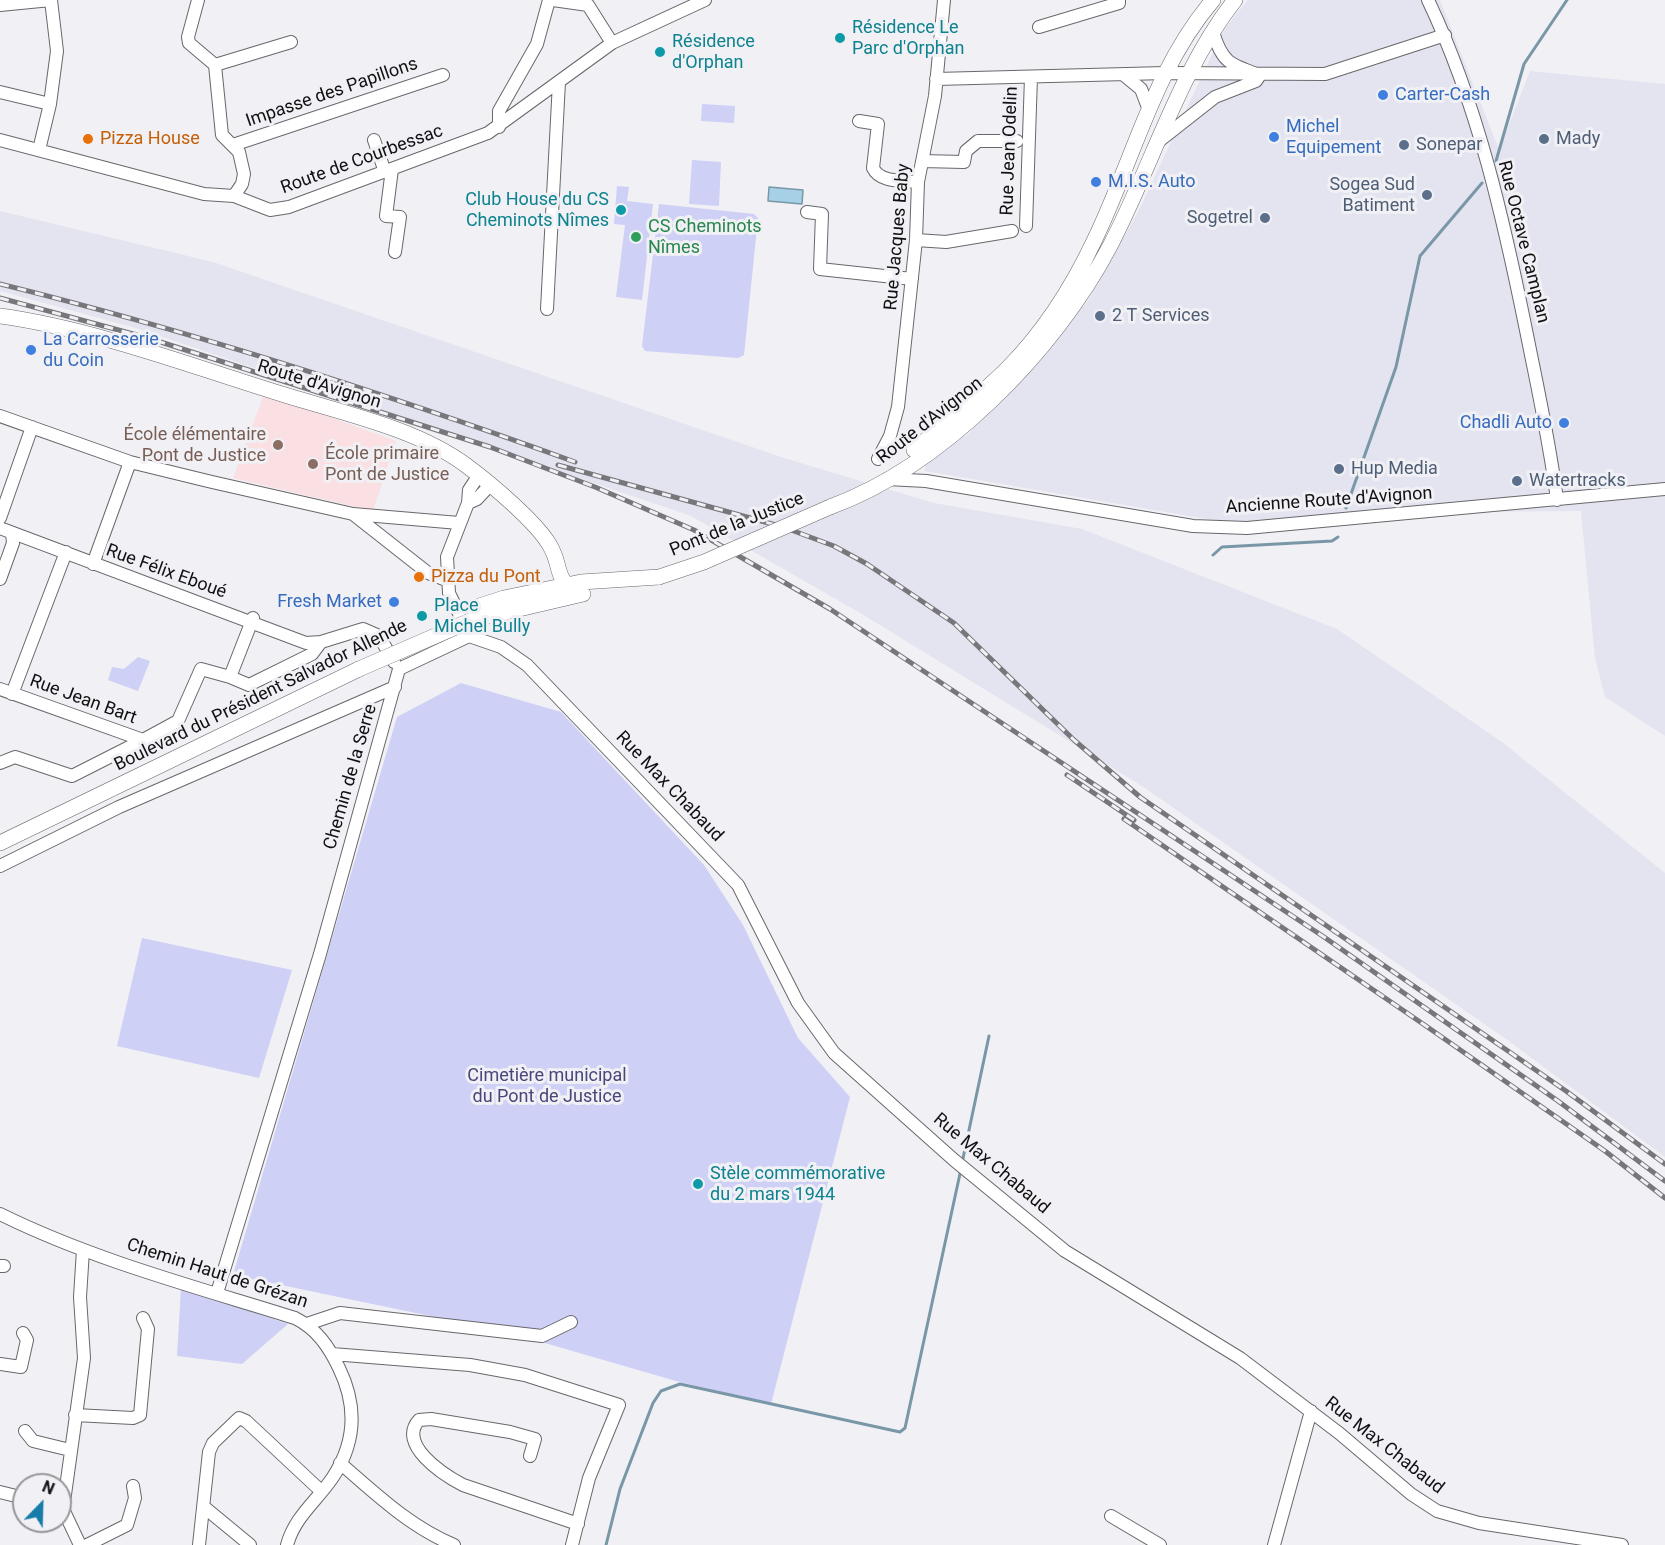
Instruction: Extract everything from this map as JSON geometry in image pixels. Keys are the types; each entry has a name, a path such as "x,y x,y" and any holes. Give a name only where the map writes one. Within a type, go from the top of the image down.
{"main road":[{"name":"Route d'Avignon","path":"830,507 855,488 891,469 956,414 1007,369 1045,324 1072,283 1096,237 1165,73 1196,21 1213,0"},
{"name":"Route d'Avignon","path":"830,507 855,498 918,459 968,421 1023,371 1086,287 1110,246 1190,75 1213,32 1235,0"},
{"name":"Route d'Avignon","path":"0,316 74,331 398,431 465,464 485,480 547,541 554,553 559,576 570,590"},
{"name":"Pont de la Justice","path":"658,577 704,562 830,507"},
{"name":"Boulevard du Président Salvador Allende","path":"0,832 504,598 658,577"},
{"name":"Boulevard du Président Salvador Allende","path":"0,843 357,665"},
{"path":"0,852 33,828"}],"street":[{"path":"0,5 51,0 57,51 50,104 39,150"},
{"path":"198,0 188,38 189,43 215,65 222,135 238,152 244,174 242,184 234,196"},
{"path":"499,127 499,111 537,44 549,0"},
{"path":"553,0 588,3 612,43"},
{"name":"Route de Courbessac","path":"0,140 204,194 234,196 270,210 289,207 389,171 499,127 612,43 705,0"},
{"name":"Rue Jacques Baby","path":"878,459 890,436 898,407 916,240 918,182 936,79 944,0"},
{"path":"1040,27 1119,3 1119,0"},
{"name":"Rue Octave Camplan","path":"1428,0 1458,68 1515,271 1550,443 1557,500"},
{"path":"1159,141 1203,104 1256,81 1260,75 1228,64 1217,47 1213,32"},
{"name":"Rue Jean Odelin","path":"936,79 1165,73 1190,75 1325,74 1445,35"},
{"path":"215,65 291,42"},
{"name":"Impasse des Papillons","path":"233,145 443,75"},
{"path":"1123,75 1134,81 1141,89 1149,110"},
{"name":"Rue Jean Odelin","path":"1026,226 1030,77"},
{"path":"547,309 559,82"},
{"path":"0,92 50,104"},
{"path":"859,121 878,124 873,168 875,173 881,177 918,182"},
{"path":"374,140 389,171 386,216 400,218 395,252"},
{"path":"922,161 964,162 966,151 978,141 1017,141"},
{"path":"807,212 822,214 820,269 912,279"},
{"path":"916,240 946,242 1012,231"},
{"path":"0,416 130,462 354,514 459,523"},
{"path":"0,518 32,427"},
{"path":"918,459 917,468 926,481"},
{"path":"93,564 130,462"},
{"name":"Ancienne Route d'Avignon","path":"887,479 926,481 1193,526 1248,528 1665,489"},
{"path":"399,669 469,636 448,593 447,557 468,503 469,490 485,480"},
{"path":"354,514 428,573 446,580"},
{"path":"376,530 380,517"},
{"name":"Rue Félix Eboué","path":"0,528 93,564 252,620 306,643 321,642"},
{"path":"0,579 13,543 12,533"},
{"path":"12,694 65,553"},
{"path":"252,620 230,677 249,684 253,683 312,654 321,642 363,629 379,636 399,669 395,687"},
{"name":"Rue Max Chabaud","path":"469,636 501,647 527,665 738,885 798,1003 815,1030 857,1076 893,1102 955,1161 1065,1251 1240,1358 1311,1411 1411,1494 1437,1511 1479,1523 1622,1545"},
{"name":"Rue Jean Bart","path":"0,689 143,740 178,721 201,669 230,677"},
{"name":"Chemin de la Serre","path":"0,866 139,798 395,687"},
{"name":"Chemin de la Serre","path":"217,1293 322,945 395,687"},
{"path":"0,763 15,757 72,776 143,740"},
{"name":"Chemin Haut de Grézan","path":"0,1214 47,1237 83,1250 307,1324 340,1313 542,1336 571,1322"},
{"path":"67,1473 84,1358 80,1297 83,1250"},
{"path":"75,1415 133,1418 140,1415 148,1329 143,1317"},
{"path":"287,1545 300,1516 340,1463 350,1438 353,1413 344,1379 332,1354 322,1338 307,1324"},
{"path":"0,1364 21,1367 27,1340 23,1333"},
{"path":"332,1354 470,1365 525,1375 619,1405 589,1478 572,1545"},
{"path":"1274,1545 1311,1411"},
{"path":"200,1545 210,1448 238,1418 246,1421 321,1491"},
{"path":"530,1456 536,1439 510,1432 431,1419 419,1420 413,1427 411,1436 415,1446 447,1476 463,1485 578,1524"},
{"path":"25,1431 33,1441 70,1450"},
{"path":"340,1463 403,1516 425,1532 452,1545"},
{"path":"87,1545 127,1525 135,1498 133,1486"},
{"path":"204,1507 250,1545"},
{"path":"1111,1516 1160,1545"},
{"path":"72,1529 80,1545"}],"shaded area":[{"path":"1248,0 1440,0 1499,150 1530,71 1665,84 1665,736 1605,697 1595,658 1581,511 1336,513 1248,526 925,471 925,463 969,433 1087,302 1138,212 1224,29"},
{"path":"769,187 803,190 802,204 768,201"},
{"path":"0,211 213,262 784,458 934,503 1082,529 1337,629 1502,742 1665,873 1665,1157 1506,1039 1142,786 862,614 691,516 139,329 0,291"},
{"name":"École primaire Pont de Justice","path":"263,397 314,411 396,441 373,511 233,478"}],"green space":[{"path":"702,104 735,106 734,123 701,121"},
{"path":"692,160 721,162 719,206 689,204"},
{"name":"CS Cheminots Nîmes","path":"617,186 629,187 627,201 653,204 642,300 616,297 625,225 614,224"},
{"path":"659,204 754,214 758,218 744,355 738,358 645,351 642,346"},
{"path":"138,657 150,661 138,691 108,680 112,667 124,669"},
{"name":"Cimetière municipal du Pont de Justice","path":"461,683 561,712 704,865 743,925 798,1038 850,1097 771,1404 676,1381 507,1332 233,1275 397,717"},
{"path":"142,938 292,970 259,1078 117,1046"},
{"path":"181,1288 288,1324 242,1364 177,1356"}],"waterway":[{"path":"1496,161 1524,64 1567,0"},
{"path":"1346,508 1396,367 1420,256 1482,183"},
{"path":"1213,555 1222,547 1332,541 1338,537"},
{"path":"962,1163 989,1036"},
{"path":"606,1545 620,1489 653,1403 661,1391 680,1384 900,1432 905,1428 961,1169"}],"railway":[{"path":"0,284 218,343 362,388 575,462"},
{"path":"0,298 148,338 490,447 595,487 694,530 830,609 1324,937 1558,1101 1665,1181"},
{"path":"558,465 783,527 834,546 867,564 954,623 1074,740 1140,797 1566,1091 1665,1164"},
{"path":"1067,775 1134,820"},
{"path":"1124,819 1605,1151 1665,1198"}],"place":[{"name":"Résidence Le Parc d'Orphan","path":"840,38"},
{"name":"Résidence d'Orphan","path":"660,52"},
{"name":"Carter-Cash","path":"1383,95"},
{"name":"Michel Equipement","path":"1274,137"},
{"name":"Pizza House","path":"88,139"},
{"name":"Mady","path":"1544,139"},
{"name":"Sonepar","path":"1404,145"},
{"name":"M.I.S. Auto","path":"1096,182"},
{"name":"Sogea Sud Batiment","path":"1427,195"},
{"name":"Club House du CS Cheminots Nîmes","path":"621,210"},
{"name":"Sogetrel","path":"1265,218"},
{"name":"CS Cheminots Nîmes","path":"636,237"},
{"name":"2 T Services","path":"1100,316"},
{"name":"La Carrosserie du Coin","path":"31,350"},
{"name":"Chadli Auto","path":"1564,423"},
{"name":"École élémentaire Pont de Justice","path":"278,445"},
{"name":"École primaire Pont de Justice","path":"313,464"},
{"name":"Hup Media","path":"1339,469"},
{"name":"Watertracks","path":"1517,481"},
{"name":"Pizza du Pont","path":"419,577"},
{"name":"Fresh Market","path":"394,602"},
{"name":"Place Michel Bully","path":"422,616"},
{"name":"Stèle commémorative du 2 mars 1944","path":"698,1184"}]}
